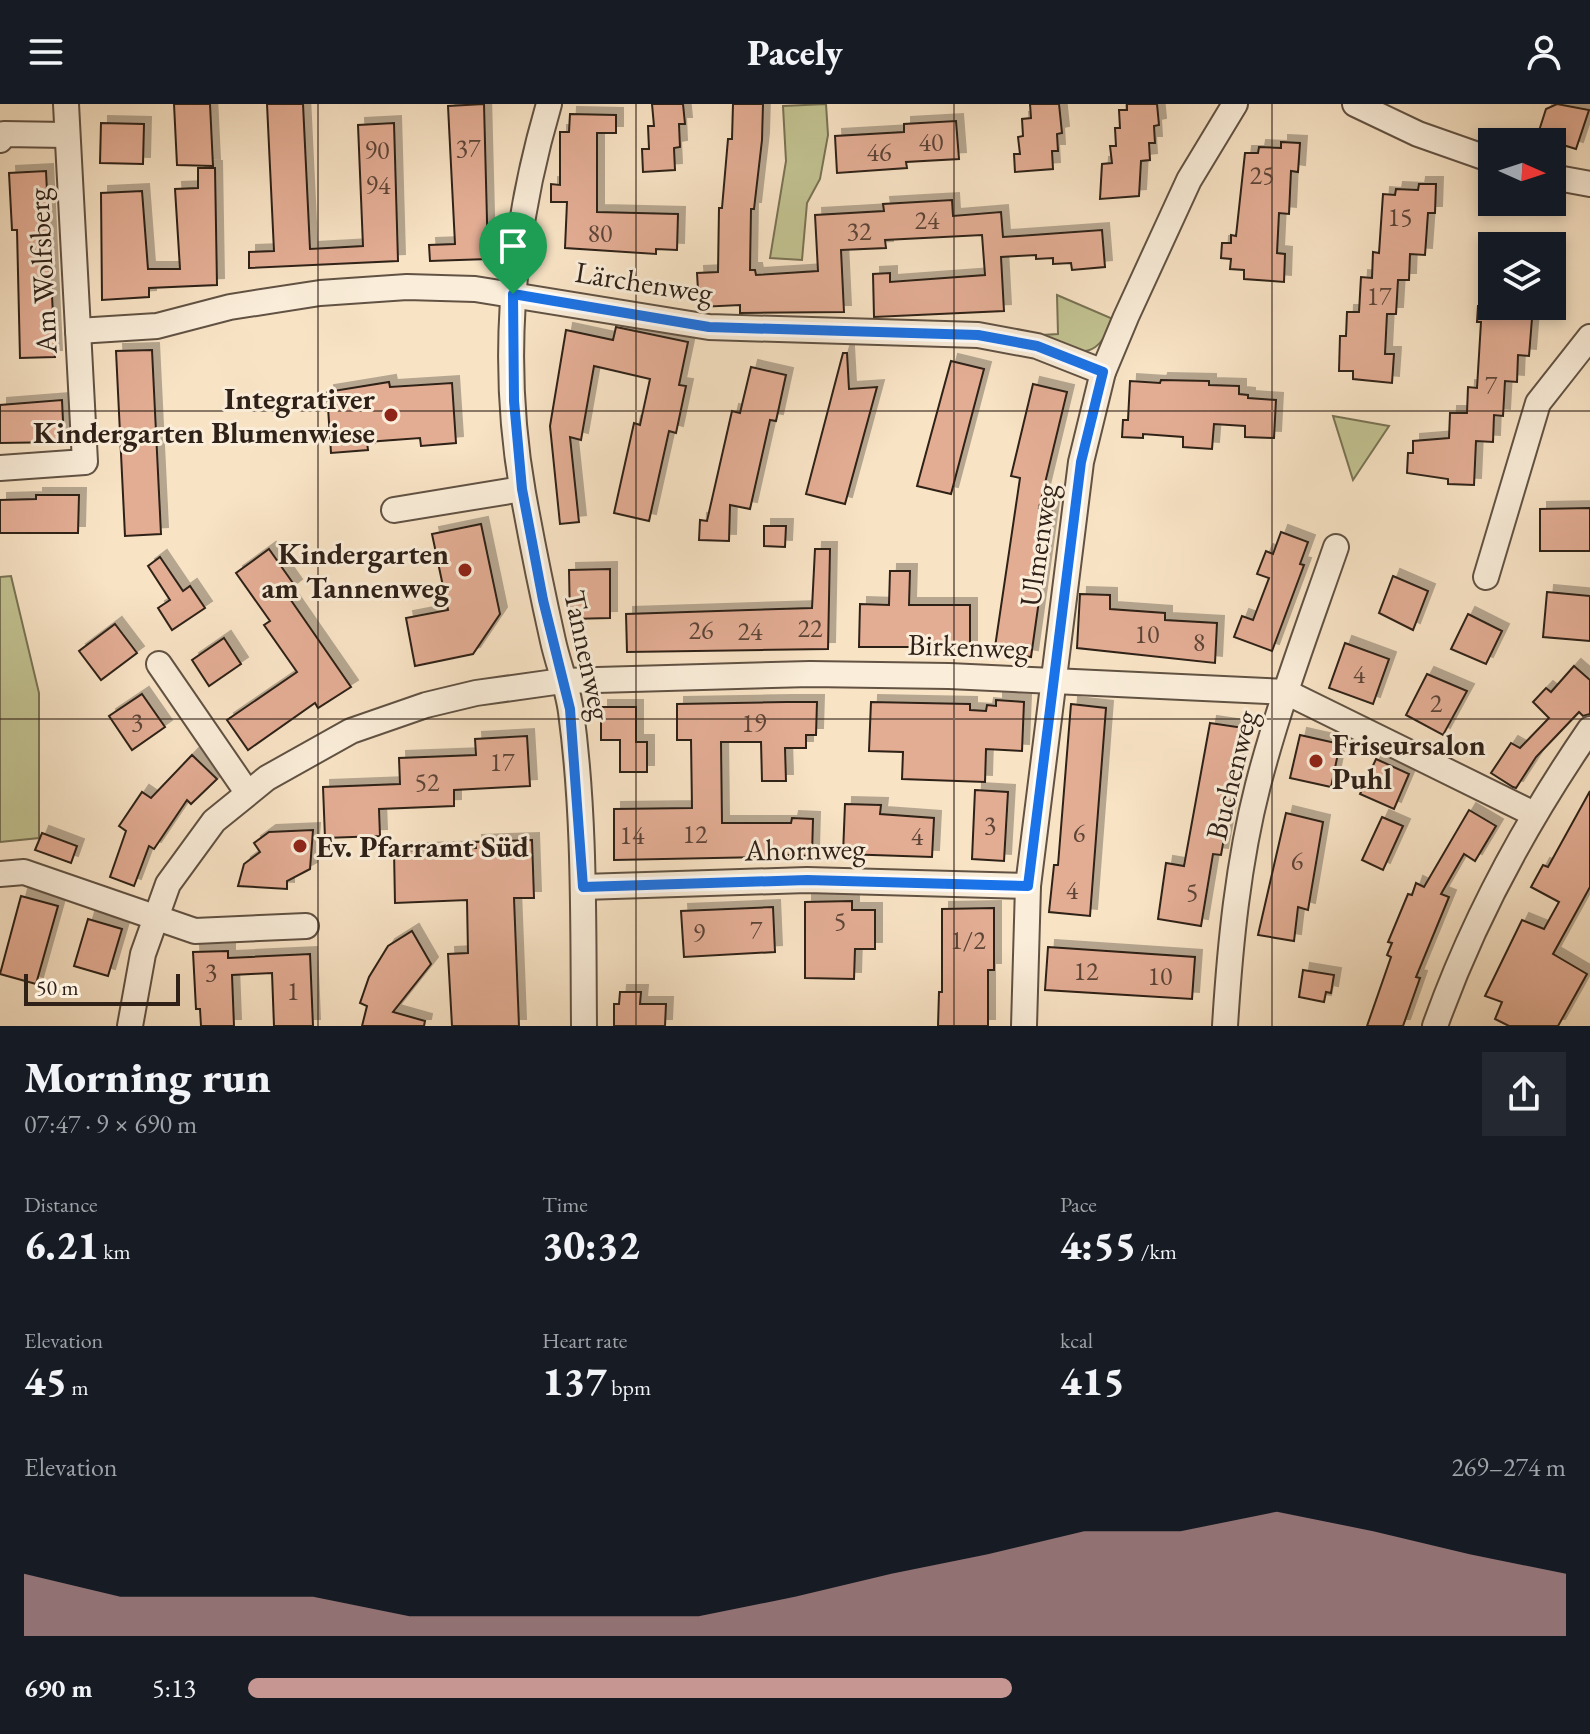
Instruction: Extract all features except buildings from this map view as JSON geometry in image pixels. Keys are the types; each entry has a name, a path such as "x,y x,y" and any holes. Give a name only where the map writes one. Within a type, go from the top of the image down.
{"street":[{"name":"Am Wolfsberg","path":"0,468 85,462 66,104"},
{"name":"Tannenweg","path":"549,104 517,240 513,294 514,401 522,489 570,709 583,887 584,1026"},
{"name":"Ulmenweg","path":"1024,1026 1028,886 1081,462 1103,372 1189,180 1235,104"},
{"path":"1355,104 1418,134 1478,155"},
{"path":"0,140 4,134 66,135"},
{"path":"1566,180 1590,184"},
{"name":"Lärchenweg","path":"78,331 157,326 266,299 407,287 513,294 709,327 978,335 1037,346 1103,372"},
{"path":"1486,577 1538,403 1590,337"},
{"path":"394,510 522,489"},
{"name":"Buchenweg","path":"1225,1026 1229,954 1241,869 1258,786 1286,692 1336,547"},
{"path":"159,664 247,792"},
{"name":"Birkenweg","path":"130,1026 133,1001 155,917 168,884 214,821 247,792 305,753 387,717 476,693 562,681 810,674 1286,692 1534,814"},
{"path":"1435,1026 1479,917 1534,814 1590,729"},
{"path":"0,874 24,872 195,931 306,926"},
{"name":"Ahornweg","path":"583,887 807,880 1028,886"}],"green space":[{"path":"826,104 828,135 820,179 807,203 802,260 770,258 786,161 783,106"},
{"path":"1057,295 1113,319 1107,333 1094,348 1078,351 1043,342 1042,335 1058,334"},
{"path":"1333,416 1389,426 1353,480"},
{"path":"11,576 39,693 39,838 0,842 0,577"}],"place":[{"name":"Integrativer Kindergarten Blumenwiese","path":"391,415"},
{"name":"Kindergarten am Tannenweg","path":"465,570"},
{"name":"Friseursalon Puhl","path":"1316,761"},
{"name":"Ev. Pfarramt Süd","path":"300,846"}],"route":[{"path":"513,294 709,327 978,335 1037,346 1103,372 1081,462 1028,886 807,880 583,887 570,709 543,600 522,489 514,401 513,294"}]}
